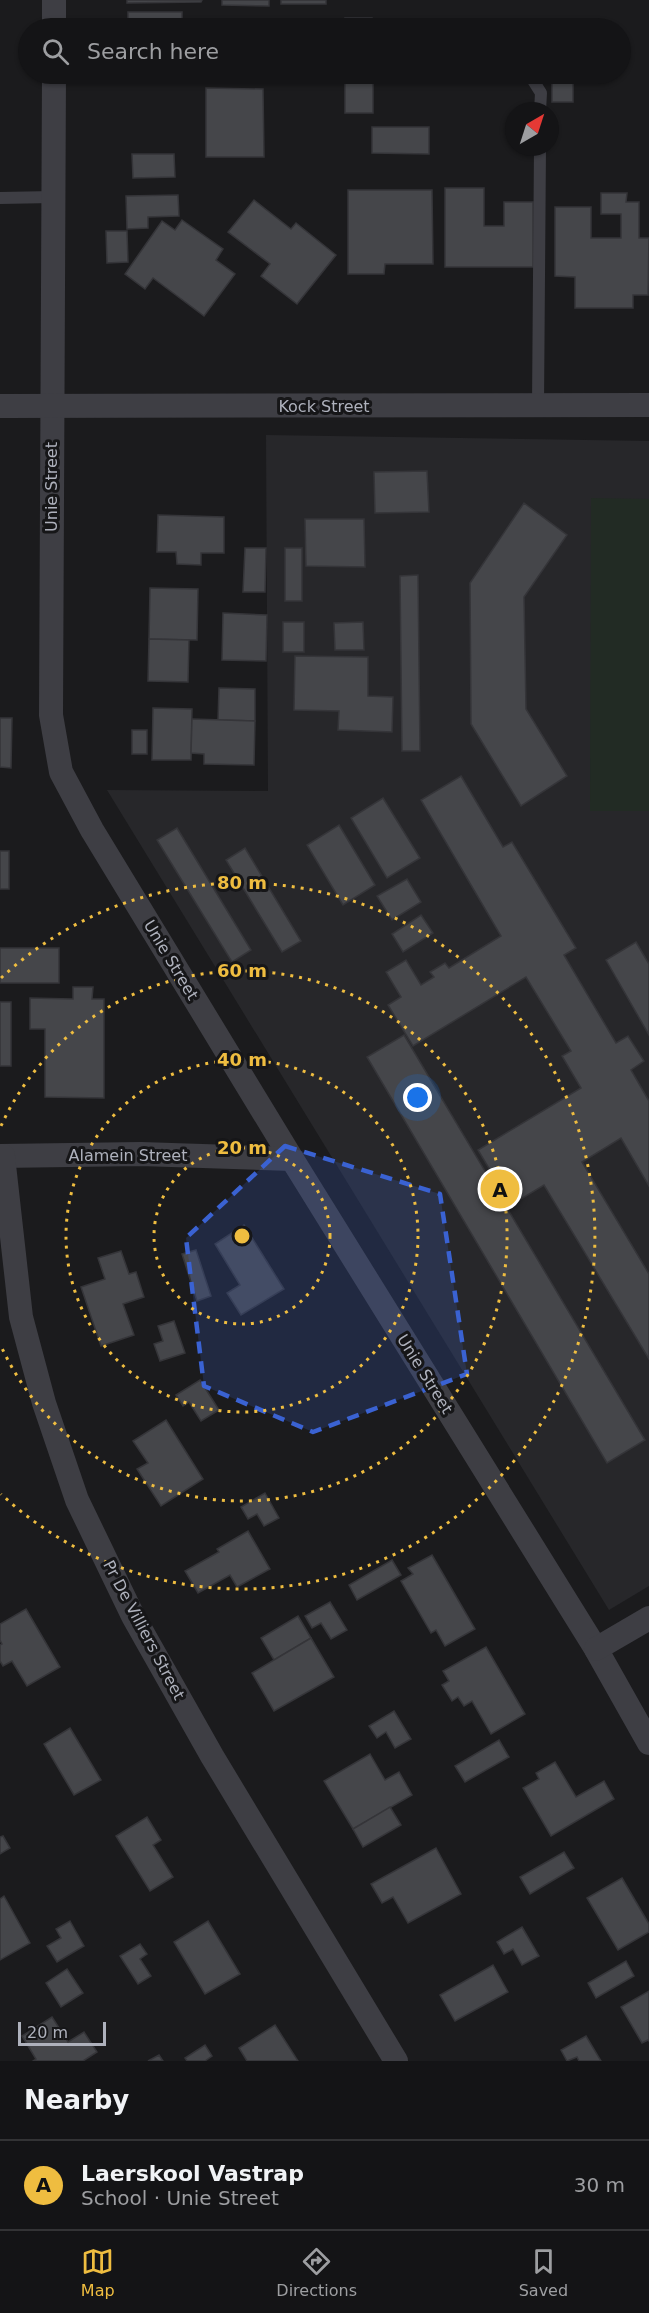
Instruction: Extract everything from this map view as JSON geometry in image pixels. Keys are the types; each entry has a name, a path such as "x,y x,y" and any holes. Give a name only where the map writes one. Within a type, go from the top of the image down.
{"street":[{"path":"54,0 54,18"},
{"name":"Unie Street","path":"54,84 51,715 61,772 98,840 292,1159 596,1649 649,1743"},
{"name":"Kock Street","path":"0,406 649,405"},
{"name":"Alamein Street","path":"2,1156 141,1154 292,1159"},
{"name":"Pr De Villiers Street","path":"2,1156 21,1317 44,1403 77,1500 133,1616 212,1756 396,2061"},
{"path":"596,1649 649,1618"}],"lane":[{"path":"536,84 541,93 540,102"},
{"path":"538,405 540,156"},
{"path":"0,198 53,197"}],"highlighted area":[{"path":"285,1146 440,1194 467,1374 313,1432 204,1386 186,1238"}],"shaded area":[{"path":"266,435 649,441 649,1586 609,1610 107,790 268,791"},
{"path":"591,498 649,499 649,811 590,811"}],"building":[{"path":"127,0 202,0 201,2 127,3"},
{"path":"222,0 269,0 269,6 222,5"},
{"path":"281,0 326,0 326,4 281,4"},
{"path":"128,12 182,12 182,18 128,18"},
{"path":"345,84 373,84 373,113 345,113"},
{"path":"552,84 573,84 573,102 552,102"},
{"path":"206,88 263,89 264,157 206,157"},
{"path":"372,127 429,127 429,154 372,153"},
{"path":"132,154 174,154 175,177 133,178"},
{"path":"445,188 484,188 484,226 504,226 504,202 533,202 533,267 445,267"},
{"path":"348,190 432,190 433,264 385,264 384,274 348,274"},
{"path":"601,193 627,193 626,202 639,202 639,238 649,238 648,295 633,295 633,308 575,308 575,277 555,276 555,207 591,207 591,238 621,238 621,214 601,214"},
{"path":"178,195 179,216 148,217 148,228 127,229 126,196"},
{"path":"254,200 291,229 296,223 336,255 297,304 261,276 270,264 228,232"},
{"path":"182,220 223,249 216,260 235,274 204,316 153,278 145,289 125,274 162,221 175,230"},
{"path":"106,231 127,231 128,262 107,263"},
{"path":"427,471 429,512 375,513 374,472"},
{"path":"524,503 567,535 524,597 526,709 567,776 521,806 471,724 470,583"},
{"path":"158,515 224,517 224,553 201,553 201,565 177,564 176,552 157,552"},
{"path":"305,519 364,519 365,567 306,566"},
{"path":"245,548 266,548 265,592 243,592"},
{"path":"285,548 302,548 302,601 285,601"},
{"path":"418,575 420,751 402,751 400,576"},
{"path":"150,588 198,589 197,640 149,639"},
{"path":"223,613 267,615 266,661 222,660"},
{"path":"283,622 304,622 304,652 283,652"},
{"path":"363,622 364,650 335,650 334,623"},
{"path":"149,639 189,640 188,682 148,681"},
{"path":"295,656 368,657 368,696 393,697 392,732 338,730 339,711 294,710"},
{"path":"219,688 255,689 255,721 218,720"},
{"path":"153,708 192,709 191,760 152,760"},
{"path":"0,718 12,718 11,768 0,767"},
{"path":"192,719 255,721 254,765 204,764 204,754 191,753"},
{"path":"132,730 147,730 147,754 132,754"},
{"path":"461,776 503,847 512,842 576,948 564,955 616,1043 628,1036 644,1061 631,1070 649,1101 649,1186 621,1138 582,1162 649,1274 649,1359 544,1185 511,1205 478,1150 581,1088 562,1056 571,1051 526,977 413,1046 388,1005 401,997 386,972 406,960 421,985 434,977 430,972 445,963 449,968 501,936 421,800"},
{"path":"383,798 420,858 387,878 351,818"},
{"path":"339,825 375,885 343,905 307,845"},
{"path":"177,828 251,950 232,962 157,840"},
{"path":"245,848 301,941 282,952 226,860"},
{"path":"0,851 9,851 9,889 0,889"},
{"path":"407,879 421,902 392,920 377,896"},
{"path":"421,915 433,933 403,952 392,934"},
{"path":"636,942 649,964 649,1035 606,960"},
{"path":"0,948 59,948 59,983 0,983"},
{"path":"73,987 93,987 92,999 104,999 104,1098 45,1097 45,1029 30,1029 30,998 73,999"},
{"path":"0,1002 11,1002 11,1066 0,1066"},
{"path":"404,1035 645,1440 607,1463 367,1057"},
{"path":"244,1225 284,1289 241,1315 227,1293 240,1285 215,1244"},
{"path":"196,1250 211,1296 197,1301 182,1254"},
{"path":"121,1251 129,1274 136,1272 144,1297 123,1304 134,1335 101,1346 81,1287 105,1279 98,1258"},
{"path":"174,1321 185,1353 160,1361 154,1344 163,1341 158,1326"},
{"path":"200,1380 219,1410 201,1421 189,1402 183,1406 176,1395"},
{"path":"166,1420 203,1479 161,1506 137,1469 148,1463 133,1441"},
{"path":"265,1493 279,1518 264,1526 257,1514 248,1519 241,1507"},
{"path":"248,1531 270,1569 237,1587 230,1575 198,1593 185,1571 219,1552 217,1549"},
{"path":"432,1555 475,1629 445,1646 436,1630 431,1633 401,1581 413,1574 408,1568"},
{"path":"392,1560 401,1575 357,1600 349,1585"},
{"path":"330,1602 347,1630 331,1639 321,1623 312,1628 305,1616"},
{"path":"26,1609 60,1667 27,1686 12,1661 3,1666 0,1661 0,1645 2,1644 0,1624"},
{"path":"298,1616 311,1638 274,1660 261,1638"},
{"path":"311,1638 334,1677 274,1711 252,1673"},
{"path":"486,1647 525,1714 491,1734 472,1701 464,1706 458,1697 452,1701 442,1685 449,1681 443,1671"},
{"path":"394,1711 411,1739 395,1748 386,1732 377,1738 369,1726"},
{"path":"70,1728 101,1780 74,1795 44,1744"},
{"path":"499,1740 509,1757 465,1782 455,1766"},
{"path":"370,1754 385,1780 399,1772 412,1795 353,1829 324,1781"},
{"path":"555,1762 576,1797 604,1781 614,1799 551,1836 523,1788 539,1779 536,1773"},
{"path":"390,1807 401,1825 363,1847 353,1829"},
{"path":"147,1817 161,1840 153,1845 173,1877 150,1891 116,1836"},
{"path":"3,1836 10,1848 0,1854 0,1837"},
{"path":"436,1848 461,1894 408,1923 393,1897 382,1903 371,1884"},
{"path":"564,1852 574,1868 530,1894 520,1877"},
{"path":"622,1878 649,1924 649,1932 618,1950 587,1898"},
{"path":"4,1896 30,1943 0,1960 0,1899"},
{"path":"70,1921 84,1946 57,1962 47,1946 61,1938 56,1929"},
{"path":"208,1921 240,1974 205,1994 174,1942"},
{"path":"522,1927 539,1956 522,1965 513,1949 504,1954 497,1942"},
{"path":"140,1944 147,1954 140,1959 151,1976 138,1984 120,1956"},
{"path":"626,1961 634,1976 596,1998 588,1983"},
{"path":"493,1965 508,1992 455,2021 440,1995"},
{"path":"67,1969 83,1993 61,2007 46,1983"},
{"path":"649,1991 649,2041 642,2043 621,2007"},
{"path":"52,2017 68,2042 84,2032 97,2052 83,2061 33,2061 36,2059 22,2036"},
{"path":"275,2025 298,2061 247,2061 239,2048"},
{"path":"586,2036 601,2061 579,2061 577,2057 567,2061 561,2050"},
{"path":"205,2045 212,2056 205,2061 187,2061 185,2058"},
{"path":"159,2055 163,2061 148,2061"}],"place":[{"name":"Laerskool Vastrap","path":"500,1189"}]}
